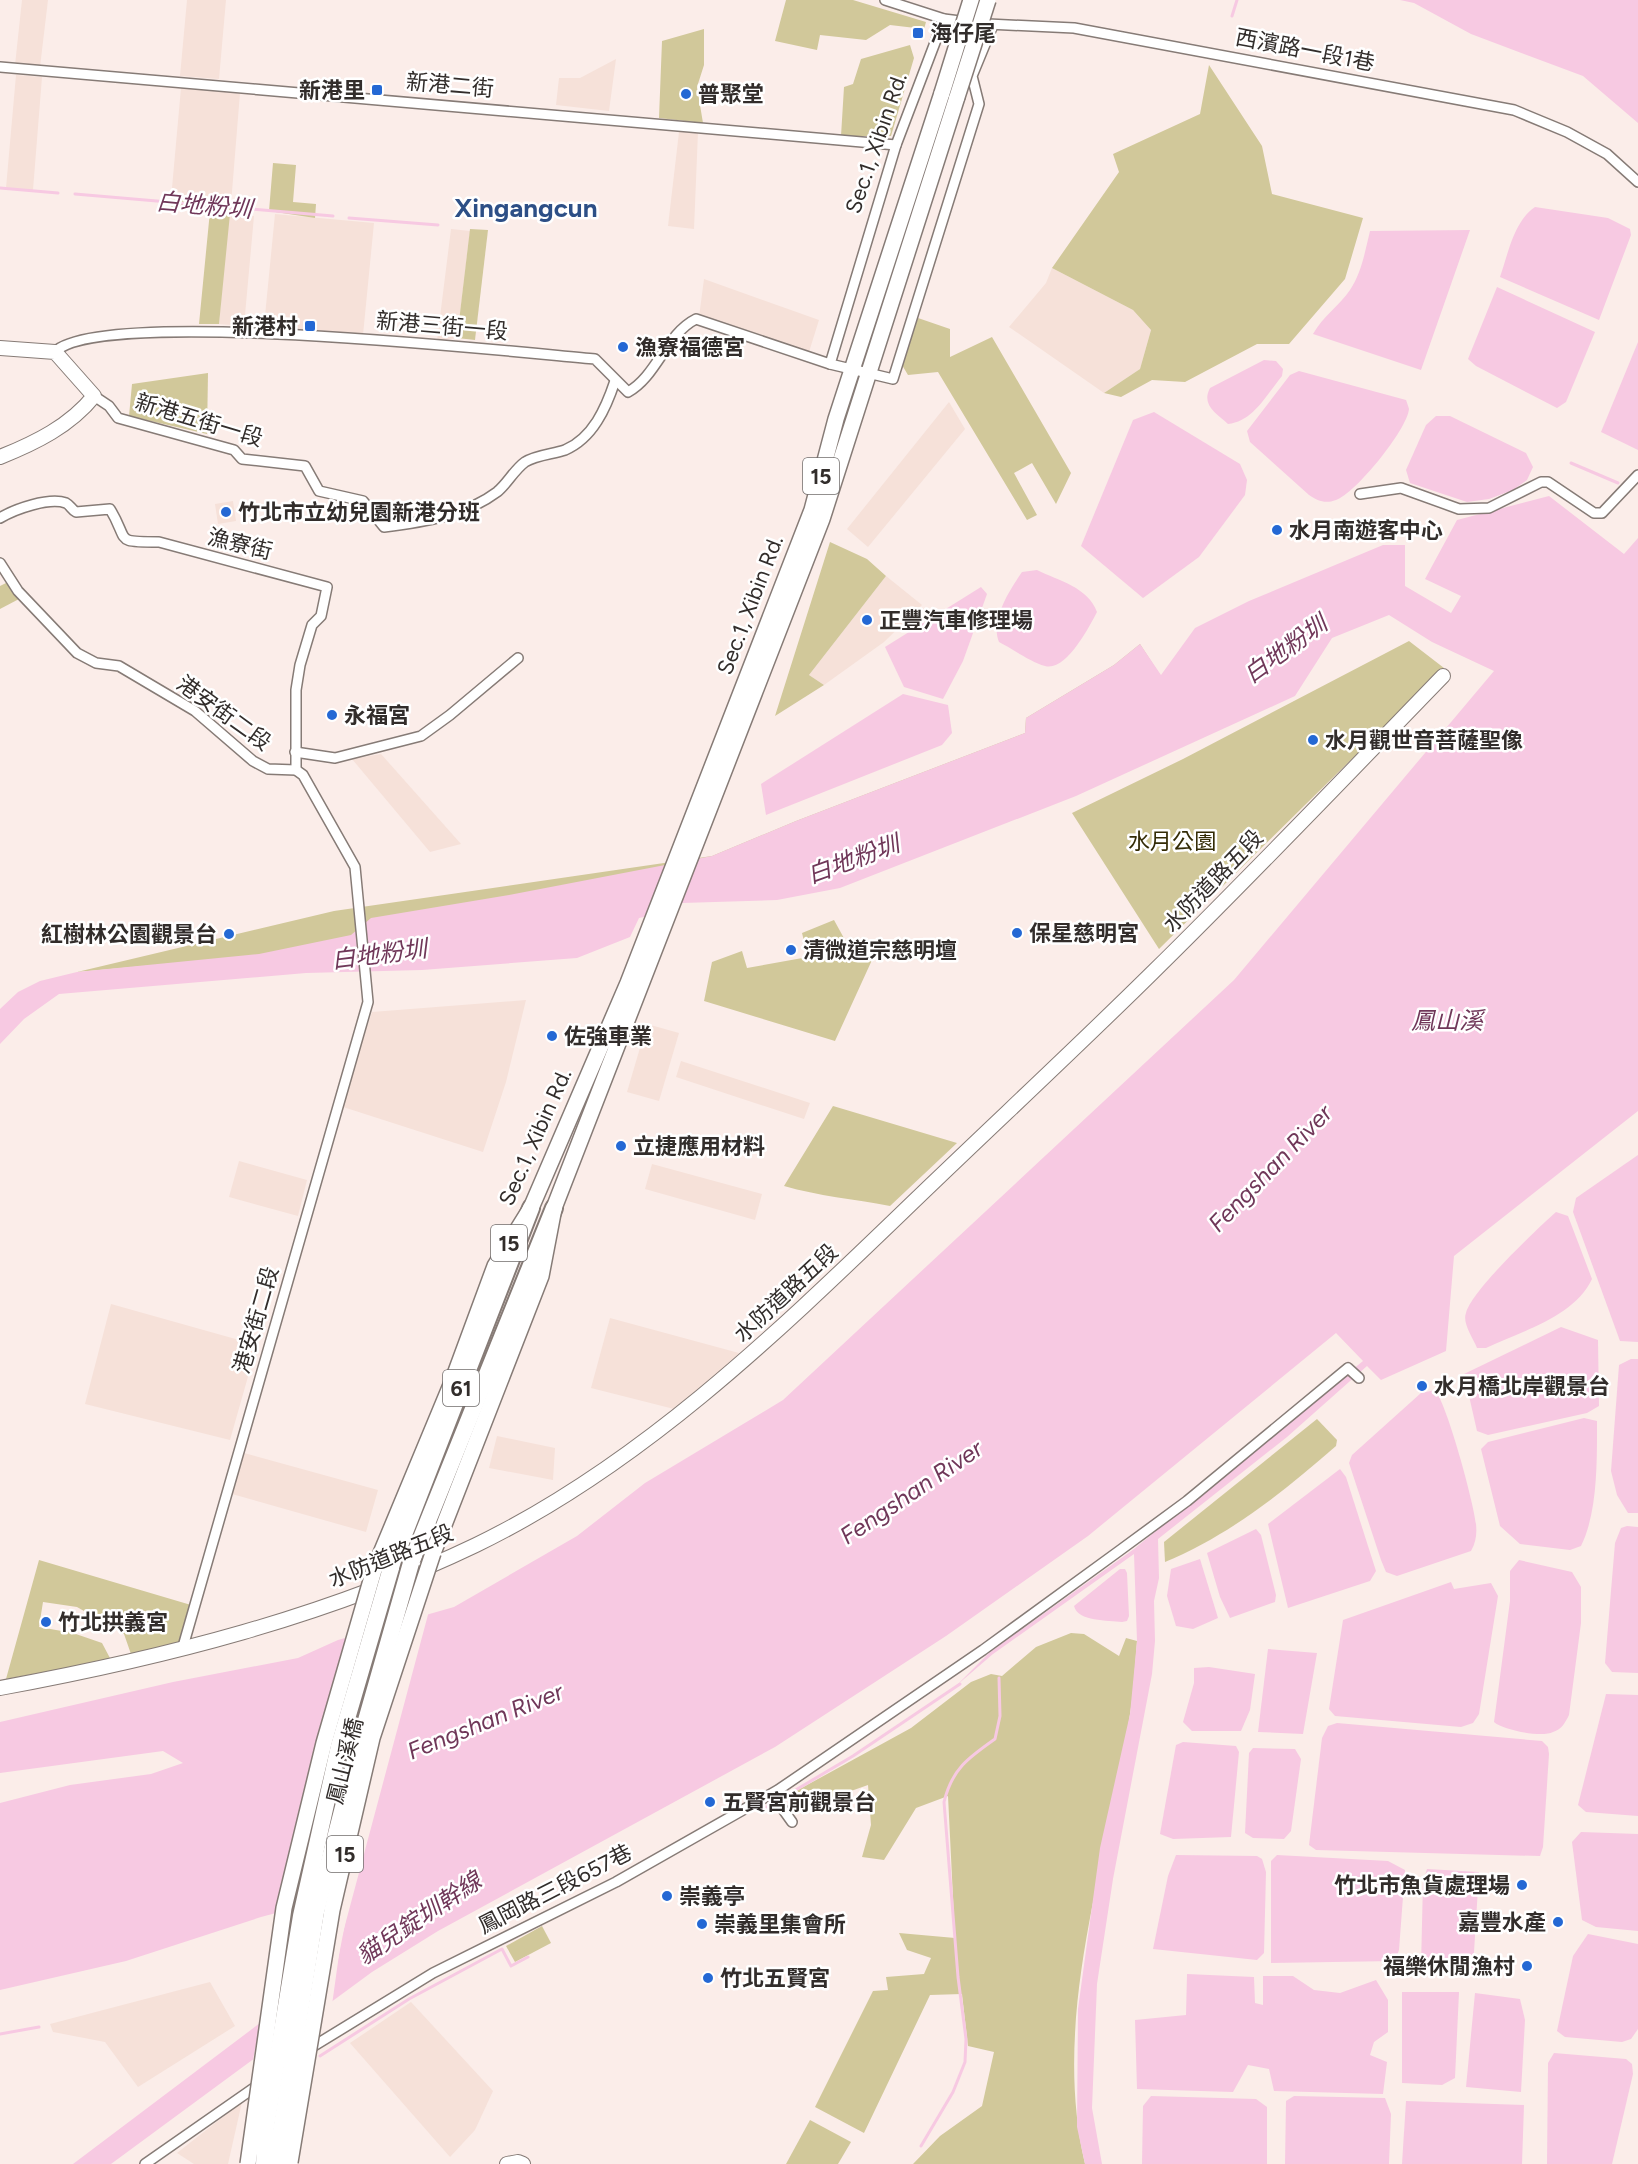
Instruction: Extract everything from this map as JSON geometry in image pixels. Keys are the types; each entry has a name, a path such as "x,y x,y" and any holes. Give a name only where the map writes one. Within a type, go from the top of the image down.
{"highway":[{"name":"鳳山溪橋","path":"277,2163 266,2127 301,1916 339,1746 392,1568 531,1208"},
{"name":"鳳山溪橋","path":"277,2163 316,1912 359,1745 411,1563 554,1208"}],"main road":[{"name":"Sec.1, Xibin Rd.","path":"374,1570 451,1385 495,1266 531,1208 628,983 698,836 822,519 860,371 971,0"},
{"name":"Sec.1, Xibin Rd.","path":"433,1553 541,1276 554,1208 650,962 658,920 677,852 812,510 957,97 988,0"},
{"name":"鳳山溪橋","path":"277,2163 372,1738 433,1553"},
{"name":"鳳山溪橋","path":"248,2164 284,1908 324,1743 374,1570"}],"street":[{"name":"西濱路一段1巷","path":"885,0 944,19 993,25 1074,28 1514,110 1567,132 1607,154 1638,182"},
{"name":"Sec.1, Xibin Rd.","path":"830,364 896,145 944,19"},
{"path":"615,381 628,392 637,387 686,324 696,319 830,364 892,379 980,104 972,76 993,25"},
{"name":"新港二街","path":"0,67 896,145"},
{"name":"新港三街一段","path":"55,352 60,346 87,337 165,331 255,333 595,359 615,381"},
{"path":"0,348 55,352 94,396 68,422 44,437 0,457"},
{"name":"新港五街一段","path":"94,396 109,406 118,418 234,450 242,459 305,466 319,491 363,501 384,527 428,522 476,505 498,491 526,462 567,449 584,437 596,423 607,404 615,381"},
{"path":"1360,494 1401,488 1459,509 1489,508 1541,482 1548,482 1594,513 1602,513 1638,475"},
{"name":"漁寮街","path":"0,518 24,505 59,502 69,505 76,512 110,509 120,534 134,543 159,542 327,587 321,616 312,625 300,665 296,690 294,752 296,770"},
{"name":"港安街二段","path":"0,563 18,591 77,653 96,663 119,666 195,711 253,761 268,769 296,770 303,775 355,867 368,1002 182,1650"},
{"path":"294,752 335,758 421,736 450,715 518,658"},
{"name":"水防道路五段","path":"0,1688 182,1650 350,1597 476,1545 556,1500 613,1463 749,1357 908,1207 1150,975 1443,676"},
{"name":"鳳岡路三段657巷","path":"145,2164 317,2043 423,1979 616,1882 772,1794 983,1650 1182,1505 1348,1368 1359,1378"},
{"path":"772,1794 792,1822"},
{"path":"507,2164 518,2162 523,2164"}],"shaded area":[{"path":"22,0 48,0 40,67 15,65"},
{"path":"187,0 226,0 219,79 180,76"},
{"path":"616,59 609,111 556,105 559,78 580,78"},
{"path":"16,75 42,77 33,190 6,188"},
{"path":"181,88 240,93 231,204 171,199"},
{"path":"679,132 698,132 694,229 668,226"},
{"path":"228,213 254,216 244,326 219,324"},
{"path":"275,214 374,223 363,335 264,326"},
{"path":"451,229 470,231 457,338 437,341"},
{"path":"1052,268 1133,310 1151,330 1140,369 1104,393 1009,327 1046,283"},
{"path":"704,279 819,320 809,352 699,317"},
{"path":"949,402 965,429 868,547 847,529"},
{"name":"竹北市立幼兒園新港分班","path":"233,501 236,521 218,524 215,504"},
{"path":"886,576 922,605 884,642 824,685 809,675"},
{"path":"381,754 461,844 430,852 352,759"},
{"path":"526,1000 506,1082 483,1152 340,1106 372,1012"},
{"path":"647,1024 679,1033 659,1101 627,1092"},
{"path":"681,1061 810,1103 804,1119 676,1077"},
{"path":"239,1161 307,1180 298,1216 229,1197"},
{"path":"652,1164 762,1194 755,1220 645,1189"},
{"path":"111,1304 257,1345 230,1440 85,1404"},
{"path":"610,1318 739,1353 715,1381 674,1409 591,1388"},
{"path":"497,1436 555,1448 553,1480 489,1468"},
{"path":"244,1453 378,1490 366,1532 232,1494"},
{"path":"210,1982 235,2026 138,2087 105,2042 53,2032 50,2024"},
{"path":"411,2002 493,2091 475,2130 450,2157 350,2043"},
{"path":"242,2102 228,2164 194,2164 177,2153"}],"green space":[{"path":"786,0 853,0 926,22 924,29 890,25 866,40 820,35 817,50 775,41"},
{"path":"704,29 704,65 697,87 703,123 659,118 662,41"},
{"path":"910,45 914,58 891,136 841,136 844,87 853,84 861,59"},
{"path":"1209,65 1262,146 1272,194 1363,218 1345,279 1289,344 1257,344 1185,382 1152,380 1121,397 1104,393 1140,369 1151,330 1133,310 1052,268 1119,172 1113,154 1200,114"},
{"path":"273,163 296,165 293,202 316,204 315,218 269,211"},
{"path":"171,199 231,204 219,324 199,324 210,211 171,208"},
{"path":"470,229 488,230 475,340 457,338"},
{"path":"918,318 950,329 950,357 992,337 1071,473 1056,504 1032,463 1014,473 1037,515 1027,520 938,372 908,375 902,365"},
{"path":"208,373 207,434 129,416 132,384"},
{"path":"830,542 867,559 886,576 809,675 824,685 775,716"},
{"path":"6,583 19,599 0,609 0,586"},
{"name":"水月公園","path":"1409,641 1444,668 1159,949 1072,813 1183,759"},
{"path":"1140,644 1160,675 588,926 77,972 334,911 712,856 796,821 1025,733 1026,718 1114,665"},
{"path":"834,920 851,951 872,960 835,1041 704,1001 712,962 742,951 747,968 808,957 802,933"},
{"path":"833,1106 957,1143 890,1206 784,1186"},
{"path":"1317,1419 1337,1440 1336,1446 1296,1480 1234,1526 1165,1562 1164,1542"},
{"path":"39,1560 191,1605 187,1626 194,1643 132,1657 124,1634 77,1607 43,1602 39,1627 73,1633 102,1643 111,1660 6,1679"},
{"path":"1071,1633 1084,1634 1119,1656 1126,1638 1137,1641 1130,1714 1121,1769 1086,1938 1078,1994 1074,2051 1076,2108 1085,2164 913,2164 940,2136 982,2106 994,2052 968,2046 962,1994 930,1995 864,2133 815,2107 873,1991 888,1990 886,1977 924,1974 931,1958 907,1950 899,1933 955,1938 948,1796 916,1808 884,1860 862,1857 871,1825 868,1785 797,1810 787,1796 911,1728 971,1682 991,1674 1002,1676 1036,1647"},
{"path":"542,1926 551,1943 515,1962 506,1946"},
{"path":"810,2120 851,2142 838,2164 786,2164"}],"water":[{"path":"1400,0 1638,0 1638,123 1583,76 1471,34 1414,3"},
{"path":"1535,207 1608,218 1630,229 1631,235 1599,320 1500,277 1517,229"},
{"path":"1470,230 1421,370 1313,334 1346,296 1354,283 1363,261 1370,231"},
{"path":"1497,287 1595,332 1566,402 1557,408 1476,366 1468,359"},
{"path":"1638,342 1638,450 1601,432"},
{"path":"1264,360 1276,361 1283,369 1282,376 1252,413 1237,422 1228,424 1209,404 1207,399 1210,388"},
{"path":"1299,371 1406,400 1409,408 1406,419 1379,460 1355,486 1336,500 1322,501 1309,495 1250,442 1247,431 1290,375"},
{"path":"1154,412 1240,464 1247,480 1245,495 1199,557 1143,598 1081,546 1133,420"},
{"path":"1436,416 1450,416 1526,453 1533,467 1527,480 1513,490 1489,499 1467,502 1410,483 1406,470 1426,425"},
{"name":"鳳山溪","path":"1549,496 1624,554 1638,538 1638,1111 1454,1256 1446,1351 1381,1380 1367,1366 1287,1437 1158,1539 1159,1578 1154,1601 1155,1641 1152,1674 1113,1879 1097,1984 1092,2108 1102,2164 1085,2164 1077,2127 1078,2009 1100,1848 1130,1714 1137,1641 1134,1554 993,1654 957,1685 990,1652 1134,1549 1363,1361 1336,1333 1088,1536 946,1636 775,1747 438,1931 372,1972 111,2164 73,2164 337,1965 351,1893 261,1917 126,1961 0,1990 0,1803 70,1785 151,1774 183,1763 163,1751 0,1773 0,1722 173,1682 298,1658 338,1640 454,1607 577,1536 645,1483 783,1400 1234,980 1494,671 1432,642 1389,615 1332,638 1295,696 1076,796 840,888 777,900 682,903 672,911 639,918 630,937 577,958 422,970 306,973 59,994 24,1019 0,1044 0,1009 18,992 40,981 77,972 259,954 351,935 371,918 509,895 712,856 796,821 1025,733 1026,718 1114,665 1140,644 1161,675 1195,628 1249,601 1383,545 1405,545 1405,586 1451,613 1461,596 1425,579 1457,520"},
{"path":"1037,570 1080,591 1093,603 1097,612 1069,656 1053,666 1033,662 999,642 997,633 1002,606 1022,572"},
{"path":"981,587 987,594 963,661 943,699 904,687 885,647"},
{"path":"903,694 948,705 952,733 942,745 766,815 761,784"},
{"path":"1638,1155 1638,1342 1620,1341 1573,1212 1576,1198"},
{"path":"1556,1212 1568,1216 1592,1279 1584,1292 1560,1313 1531,1329 1486,1348 1477,1348 1465,1321 1471,1303 1506,1261"},
{"path":"1561,1327 1598,1340 1599,1406 1587,1413 1488,1435 1477,1431 1464,1374"},
{"path":"1631,1359 1638,1359 1638,1513 1628,1513 1617,1495 1611,1471 1619,1365"},
{"path":"1435,1390 1453,1433 1465,1476 1474,1513 1476,1538 1471,1551 1397,1576 1386,1572 1349,1463 1352,1455 1421,1393"},
{"path":"1584,1418 1597,1421 1597,1452 1594,1502 1581,1546 1570,1550 1520,1544 1500,1526 1481,1449 1488,1442"},
{"path":"1340,1469 1346,1477 1376,1571 1370,1581 1288,1608 1268,1524"},
{"path":"1638,1527 1638,1673 1612,1672 1605,1663 1615,1543 1621,1528"},
{"path":"1256,1529 1261,1535 1276,1595 1275,1602 1230,1618 1220,1597 1207,1553"},
{"path":"1200,1559 1218,1618 1193,1629 1176,1626 1167,1596 1171,1569"},
{"path":"1519,1560 1572,1572 1581,1587 1581,1623 1569,1715 1561,1727 1548,1734 1505,1728 1494,1722 1510,1601 1510,1571"},
{"path":"1120,1569 1125,1569 1127,1573 1129,1616 1127,1621 1094,1619 1081,1615 1074,1606"},
{"path":"1451,1582 1454,1589 1491,1583 1498,1596 1479,1714 1473,1723 1461,1727 1335,1716 1329,1709 1343,1620"},
{"path":"1268,1649 1317,1653 1303,1734 1258,1732"},
{"path":"1209,1667 1255,1674 1250,1710 1241,1731 1192,1731 1183,1722 1194,1683 1194,1668"},
{"path":"1606,1694 1638,1695 1638,1816 1586,1812 1578,1805"},
{"path":"1337,1723 1542,1741 1548,1747 1549,1754 1543,1847 1540,1856 1316,1850 1309,1845 1322,1738 1328,1726"},
{"path":"1183,1742 1236,1746 1239,1752 1231,1837 1173,1839 1160,1834 1176,1745"},
{"path":"1253,1748 1295,1749 1301,1759 1291,1831 1284,1839 1253,1838 1245,1833 1249,1753"},
{"path":"1581,1832 1638,1834 1638,1931 1596,1927 1582,1920 1572,1842"},
{"path":"1176,1855 1257,1856 1262,1859 1266,1872 1264,1953 1257,1960 1153,1949 1168,1876"},
{"path":"1277,1855 1388,1861 1405,1870 1399,1950 1395,1961 1271,1963 1271,1861"},
{"path":"1427,1869 1479,1872 1473,1968 1421,1966 1423,1882"},
{"path":"1588,1934 1638,1944 1638,2029 1631,2039 1622,2042 1565,2037 1557,2031 1573,1956"},
{"path":"1187,1974 1254,1977 1255,2003 1263,2005 1263,1976 1293,1976 1314,1990 1340,1993 1376,1980 1388,2000 1388,2032 1374,2042 1370,2055 1387,2062 1383,2094 1274,2091 1269,2069 1248,2065 1233,2092 1137,2089 1135,2020 1186,2015"},
{"path":"1402,1992 1459,1992 1455,2078 1442,2085 1402,2083"},
{"path":"1475,1993 1520,1999 1525,2020 1521,2092 1466,2087"},
{"path":"1554,2053 1626,2059 1632,2064 1633,2074 1612,2164 1547,2164 1548,2063"},
{"path":"1151,2096 1256,2099 1267,2107 1267,2164 1142,2164 1143,2106"},
{"path":"1294,2096 1385,2098 1391,2114 1389,2164 1285,2164 1286,2101"},
{"path":"1406,2101 1524,2105 1522,2164 1402,2164"}],"pier":[{"path":"429,1611 341,1940 332,2005 252,2065 261,2018 334,1963 347,1896 280,1915 349,1634"}],"waterway":[{"path":"1232,16 1237,0"},
{"name":"白地粉圳","path":"0,188 58,193"},
{"name":"白地粉圳","path":"75,194 333,216"},
{"name":"白地粉圳","path":"349,218 438,225"},
{"path":"1571,463 1618,483"},
{"path":"921,2146 953,2092 965,2062 966,2039 958,1977 944,1802 947,1791 962,1765 995,1739 1000,1716 999,1678"},
{"path":"767,1807 853,1756 960,1684"},
{"path":"320,2056 409,1999 502,1949 511,1966 528,1957"},
{"path":"0,2034 39,2027"}],"place":[{"name":"海仔尾","path":"918,33"},
{"name":"新港里","path":"377,90"},
{"name":"普聚堂","path":"686,94"},
{"name":"新港村","path":"310,326"},
{"name":"漁寮福德宮","path":"623,347"},
{"name":"竹北市立幼兒園新港分班","path":"226,512"},
{"name":"水月南遊客中心","path":"1277,530"},
{"name":"正豐汽車修理場","path":"867,620"},
{"name":"永福宮","path":"332,715"},
{"name":"水月觀世音菩薩聖像","path":"1313,740"},
{"name":"保星慈明宮","path":"1017,933"},
{"name":"紅樹林公園觀景台","path":"229,934"},
{"name":"清微道宗慈明壇","path":"791,950"},
{"name":"佐強車業","path":"552,1036"},
{"name":"立捷應用材料","path":"621,1146"},
{"name":"水月橋北岸觀景台","path":"1422,1386"},
{"name":"竹北拱義宮","path":"46,1622"},
{"name":"五賢宮前觀景台","path":"710,1802"},
{"name":"竹北市魚貨處理場","path":"1522,1885"},
{"name":"崇義亭","path":"667,1896"},
{"name":"嘉豐水產","path":"1558,1922"},
{"name":"崇義里集會所","path":"702,1924"},
{"name":"福樂休閒漁村","path":"1527,1966"},
{"name":"竹北五賢宮","path":"708,1978"}],"district":[{"name":"Xingangcun","path":"526,208"}],"water label":[{"name":"Fengshan River","path":"1270,1168"},
{"name":"Fengshan River","path":"911,1492"},
{"name":"Fengshan River","path":"485,1721"},
{"name":"貓兒錠圳幹線","path":"419,1918"}]}
